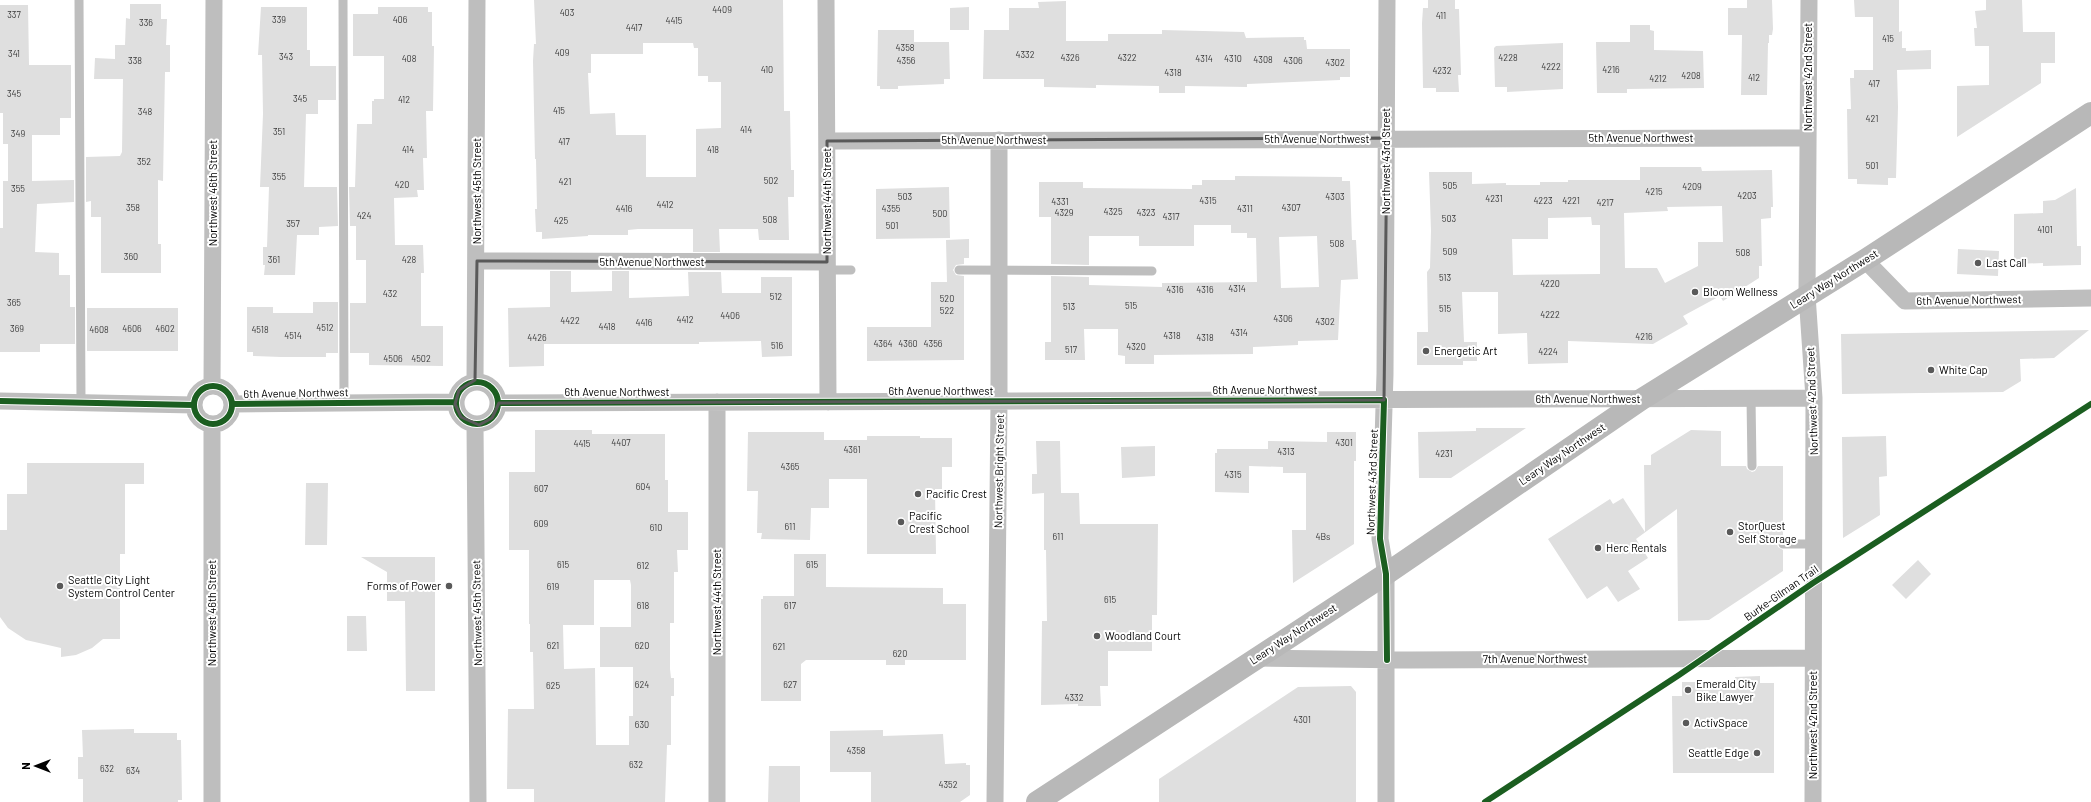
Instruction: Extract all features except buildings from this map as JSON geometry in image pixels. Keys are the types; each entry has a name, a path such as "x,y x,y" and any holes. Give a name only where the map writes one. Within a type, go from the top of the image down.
{"main road":[{"name":"Leary Way Northwest","path":"1037,802 1386,574 1642,399 1865,260 2091,113"}],"street":[{"name":"Northwest 46th Street","path":"212,386 214,0"},
{"name":"Northwest 45th Street","path":"475,382 477,0"},
{"name":"Northwest 44th Street","path":"826,0 828,402"},
{"name":"Northwest 43rd Street","path":"1386,802 1386,574 1380,539 1380,508 1384,400 1387,0"},
{"name":"Northwest 42nd Street","path":"1809,0 1808,295 1814,398 1813,802"},
{"name":"5th Avenue Northwest","path":"827,141 1386,138 1808,138"},
{"name":"Northwest Bright Street","path":"995,802 999,400 998,140"},
{"name":"6th Avenue Northwest","path":"1865,260 1905,301 2091,298"},
{"name":"5th Avenue Northwest","path":"476,261 827,266"},
{"path":"475,382 486,383 492,387 496,393 498,403 496,413 486,423 475,424 466,422 461,417 456,402 460,390 465,385 475,382"},
{"path":"212,386 222,388 227,392 232,404 229,415 225,420 212,424 203,421 198,417 194,405 198,392 203,388 212,386"},
{"name":"6th Avenue Northwest","path":"498,403 1814,398"},
{"path":"0,401 194,405"},
{"name":"6th Avenue Northwest","path":"232,404 456,402"},
{"name":"Northwest 44th Street","path":"716,802 717,402"},
{"name":"Northwest 46th Street","path":"212,424 212,802"},
{"name":"Northwest 45th Street","path":"475,424 478,802"},
{"name":"7th Avenue Northwest","path":"1256,658 1386,660 1813,658"}],"lane":[{"path":"79,0 81,402"},
{"path":"343,0 344,402"},
{"path":"827,266 851,270"},
{"path":"959,270 1152,271"},
{"path":"1751,398 1752,466"},
{"path":"1783,544 1814,544"}],"highlighted area":[{"path":"1387,138 1384,400 499,403 492,418 479,425 461,417 455,404 459,390 475,380 477,261 827,262 827,141"}],"cycle path":[{"path":"473,382 481,382 489,385 495,391 498,403 495,415 489,421 481,424 473,424 465,421 459,415 456,407 456,399 459,391 465,385 473,382"},
{"path":"209,386 217,386 224,389 229,394 232,405 229,416 224,421 217,424 209,424 202,421 197,416 194,409 194,401 197,394 202,389 209,386"},
{"path":"498,403 1384,400 1380,539 1386,574 1387,660"},
{"path":"0,401 194,405"},
{"path":"232,404 456,402"},
{"name":"Burke-Gilman Trail","path":"1485,802 1679,675 1813,583 2091,404"}],"place":[{"name":"Last Call","path":"1978,263"},
{"name":"Bloom Wellness","path":"1695,292"},
{"name":"Energetic Art","path":"1426,351"},
{"name":"White Cap","path":"1931,370"},
{"name":"Pacific Crest","path":"918,494"},
{"name":"Pacific Crest School","path":"901,522"},
{"name":"StorQuest Self Storage","path":"1730,532"},
{"name":"Herc Rentals","path":"1598,548"},
{"name":"Seattle City Light System Control Center","path":"60,586"},
{"name":"Forms of Power","path":"449,586"},
{"name":"Woodland Court","path":"1097,636"},
{"name":"Emerald City Bike Lawyer","path":"1688,690"},
{"name":"ActivSpace","path":"1686,723"},
{"name":"Seattle Edge","path":"1757,753"}]}
